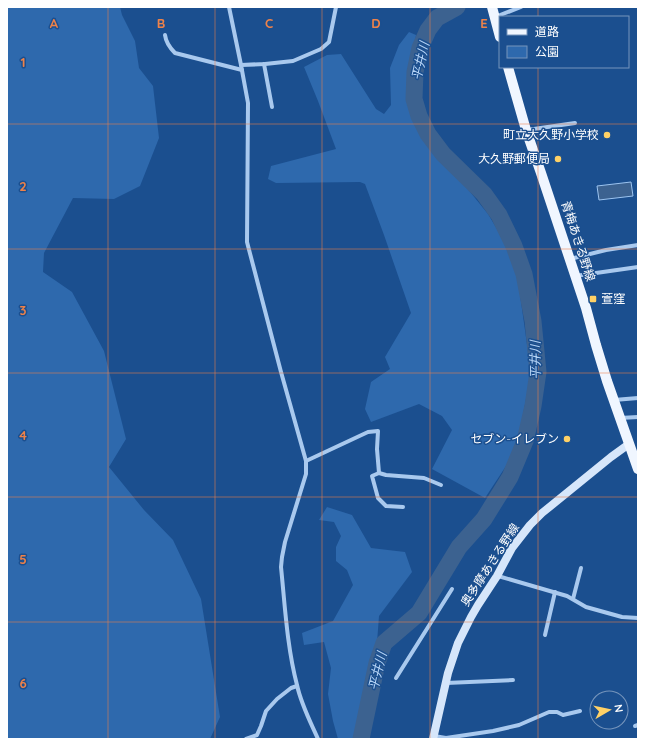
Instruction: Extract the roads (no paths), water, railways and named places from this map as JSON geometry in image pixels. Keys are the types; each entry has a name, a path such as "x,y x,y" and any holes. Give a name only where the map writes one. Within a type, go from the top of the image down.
{"main road":[{"path":"493,12 499,33"},
{"name":"青梅あきる野線","path":"508,68 526,130 542,173 586,308 596,345 638,469"},
{"name":"奥多摩あきる野線","path":"433,738 445,683 464,630 478,605 498,576 507,557 518,540 542,513 629,444"}],"street":[{"path":"229,7 248,103 247,242 306,461 306,474 285,542 281,567 291,655 297,686 305,712 318,739"},
{"path":"241,65 293,61 321,49 329,42 336,7"},
{"path":"493,12 521,7"},
{"path":"165,36 170,48 175,53 242,70"},
{"path":"264,64 272,107"},
{"path":"526,130 575,123"},
{"path":"570,259 606,250 638,245"},
{"path":"575,276 638,267"},
{"path":"614,400 638,398"},
{"path":"620,418 638,417"},
{"path":"306,461 368,432 378,431 377,449 379,473"},
{"path":"403,507 386,506 378,498 372,476 379,473 386,475 424,478 441,485"},
{"path":"573,599 581,568"},
{"path":"498,576 567,596 586,607 622,616 638,618"},
{"path":"396,678 452,589"},
{"path":"545,635 555,592"},
{"path":"445,683 513,680"},
{"path":"246,739 257,735 266,711 277,699 291,688 297,686"},
{"path":"433,738 446,738 494,731 519,725 549,712 557,712 563,715 580,711"}],"waterway":[{"name":"平井川","path":"361,739 377,663 384,643 419,613 459,547 484,519 510,477 525,441 533,406 538,372 533,321 524,274 514,246 499,215 484,194 443,154 428,134 419,116 414,99 415,72 420,48 428,30 437,18 457,7"}],"place":[{"name":"町立大久野小学校","path":"607,135"},
{"name":"大久野郵便局","path":"558,159"},
{"name":"萱窪","path":"593,299"},
{"name":"セブン-イレブン","path":"567,439"}]}
